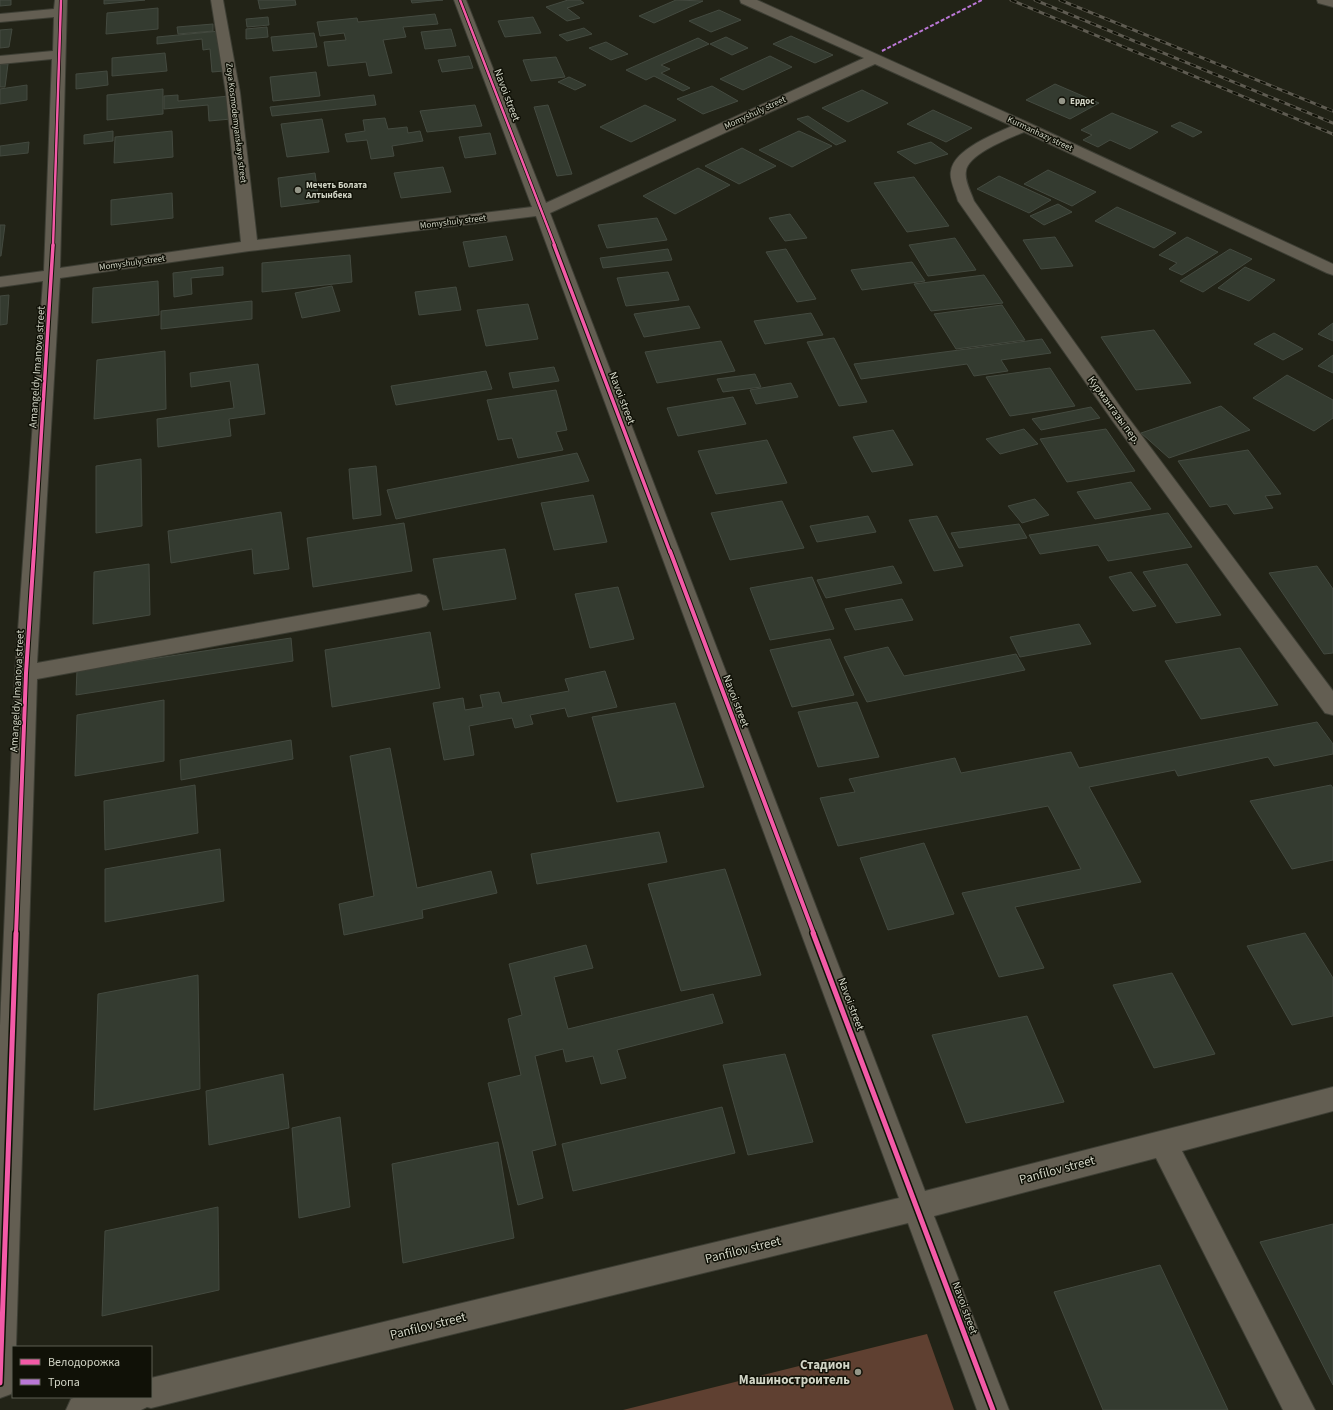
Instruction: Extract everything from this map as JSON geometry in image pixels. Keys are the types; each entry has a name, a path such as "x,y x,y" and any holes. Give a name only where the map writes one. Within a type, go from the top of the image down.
{"street":[{"name":"Zoya Kosmodemyanskaya street","path":"217,0 233,93 249,246"},
{"name":"Navoi street","path":"460,0 542,211 918,1207 993,1410"},
{"name":"Kurmanhazy street","path":"746,0 1024,126 1333,270"},
{"path":"1324,0 1333,3"},
{"path":"0,18 61,6"},
{"name":"Amangeldy Imanova street","path":"0,1383 26,673 52,275 61,6"},
{"path":"0,60 59,54"},
{"name":"Momyshuly street","path":"0,282 249,246 542,211 876,58"},
{"name":"Курмангазы пер.","path":"1024,126 972,152 962,160 958,170 966,201 1118,416 1333,707"},
{"path":"26,673 419,601"},
{"name":"Panfilov street","path":"152,1393 918,1207 1163,1142 1333,1099"},
{"path":"1163,1142 1300,1410"},
{"path":"82,1410 131,1398"}],"shaded area":[{"name":"Стадион Машиностроитель","path":"927,1334 954,1410 623,1410"}],"building":[{"path":"0,0 11,0 11,5 0,6"},
{"path":"104,0 145,0 104,4"},
{"path":"258,0 295,0 296,5 260,9"},
{"path":"411,0 443,0 412,3"},
{"path":"568,0 580,0 584,3 567,8 580,18 567,21 546,7"},
{"path":"676,0 703,1 654,23 639,16"},
{"path":"158,8 158,29 106,34 107,13"},
{"path":"719,10 741,20 711,32 689,21"},
{"path":"435,14 438,24 403,27 406,37 383,40 392,73 369,76 366,62 328,66 324,42 346,40 344,33 320,36 317,22 357,18 358,22"},
{"path":"268,17 269,25 247,27 246,19"},
{"path":"533,17 541,33 505,37 498,21"},
{"path":"213,24 213,31 178,34 177,27"},
{"path":"267,27 268,37 246,39 246,29"},
{"path":"584,28 592,34 567,41 559,35"},
{"path":"12,29 9,47 0,48 0,30"},
{"path":"451,29 456,46 425,49 421,32"},
{"path":"220,31 224,71 212,72 210,49 203,50 202,39 157,44 157,37"},
{"path":"314,33 317,47 273,51 271,37"},
{"path":"791,36 833,55 815,63 773,44"},
{"path":"726,37 748,48 732,55 710,44"},
{"path":"698,38 709,44 661,65 670,69 661,73 690,88 683,91 654,76 646,80 626,70"},
{"path":"606,42 628,54 611,60 589,48"},
{"path":"165,53 167,71 112,76 112,58"},
{"path":"469,56 473,68 442,72 438,60"},
{"path":"770,56 792,67 743,90 720,79"},
{"path":"556,57 565,77 531,81 523,60"},
{"path":"0,64 8,64 5,87 0,87"},
{"path":"107,71 108,85 76,89 76,74"},
{"path":"316,72 320,96 273,101 270,77"},
{"path":"569,77 586,85 575,90 558,82"},
{"name":"Ердос","path":"1055,84 1099,103 1070,119 1026,100"},
{"path":"27,85 27,100 0,104 0,89"},
{"path":"712,86 738,101 703,114 677,99"},
{"path":"163,89 163,114 107,120 107,95"},
{"path":"862,90 888,103 848,122 822,108"},
{"path":"178,95 178,101 229,96 231,119 209,121 208,105 164,109 164,96"},
{"path":"374,95 376,105 272,116 270,107"},
{"path":"475,105 482,126 427,132 420,111"},
{"path":"548,105 572,174 557,176 534,107"},
{"path":"645,105 676,120 631,142 600,127"},
{"path":"933,110 972,128 946,142 907,124"},
{"path":"1112,113 1158,132 1130,149 1110,140 1098,147 1083,140 1092,135 1081,130"},
{"path":"808,116 846,141 836,145 797,119"},
{"path":"385,118 388,129 407,127 408,133 420,131 423,141 392,146 394,156 371,159 367,140 347,142 345,134 365,131 363,120"},
{"path":"322,119 329,152 287,157 281,124"},
{"path":"1180,122 1202,132 1193,137 1171,126"},
{"path":"113,131 113,141 84,144 84,135"},
{"path":"172,131 173,157 114,163 115,137"},
{"path":"799,131 832,146 792,167 759,150"},
{"path":"490,133 496,154 465,158 459,137"},
{"path":"29,142 28,153 0,156 0,146"},
{"path":"931,142 948,154 915,164 897,152"},
{"path":"742,148 776,166 739,184 705,166"},
{"path":"443,167 451,192 401,198 394,173"},
{"path":"698,168 730,185 675,214 643,196"},
{"path":"1048,170 1096,192 1072,206 1024,184"},
{"name":"Мечеть Болата Алтынбека","path":"315,173 319,202 281,207 278,178"},
{"path":"999,176 1051,200 1029,213 977,189"},
{"path":"914,177 949,226 907,232 874,183"},
{"path":"172,193 173,218 111,225 111,200"},
{"path":"1058,204 1072,212 1044,225 1030,216"},
{"path":"1117,207 1176,233 1154,248 1095,221"},
{"path":"790,214 807,238 785,241 769,218"},
{"path":"657,218 667,240 607,248 598,225"},
{"path":"0,225 5,225 1,256 0,256"},
{"path":"506,236 513,260 469,267 463,242"},
{"path":"1055,237 1073,266 1041,269 1023,240"},
{"path":"1187,237 1218,252 1182,275 1169,269 1177,263 1159,255"},
{"path":"955,238 976,270 928,276 909,245"},
{"path":"668,249 672,260 603,268 600,258"},
{"path":"786,249 816,299 797,302 766,252"},
{"path":"1230,249 1252,259 1203,292 1180,281"},
{"path":"350,255 352,282 262,292 262,263"},
{"path":"912,262 925,281 862,290 851,270"},
{"path":"223,267 223,275 191,278 192,294 174,297 173,273"},
{"path":"1245,267 1275,280 1249,301 1218,288"},
{"path":"668,272 679,300 626,306 617,278"},
{"path":"984,275 1003,303 931,311 914,284"},
{"path":"158,281 159,315 92,323 93,288"},
{"path":"332,286 340,311 302,318 295,293"},
{"path":"456,287 461,310 419,315 415,292"},
{"path":"9,295 7,324 0,325 0,296"},
{"path":"252,301 252,319 161,329 161,311"},
{"path":"528,304 538,339 486,346 477,310"},
{"path":"1002,305 1025,340 956,349 934,314"},
{"path":"689,306 700,328 644,337 634,314"},
{"path":"811,313 823,335 765,344 754,321"},
{"path":"1333,323 1333,341 1318,334"},
{"path":"1154,330 1191,383 1136,390 1101,337"},
{"path":"1274,333 1303,349 1283,360 1254,344"},
{"path":"834,338 867,402 839,406 807,342"},
{"path":"1042,339 1051,353 1001,360 1008,371 974,376 967,364 861,379 854,364"},
{"path":"721,341 735,371 657,383 645,352"},
{"path":"165,351 166,409 94,419 97,360"},
{"path":"1333,355 1333,373 1318,366"},
{"path":"258,364 265,414 229,419 231,436 158,447 157,419 234,408 230,381 191,387 190,373"},
{"path":"554,367 559,381 513,388 509,373"},
{"path":"1050,368 1075,406 1010,416 986,377"},
{"path":"486,371 492,389 396,405 391,386"},
{"path":"755,374 761,387 723,392 717,379"},
{"path":"1287,375 1333,400 1333,418 1314,431 1253,398"},
{"path":"791,383 798,397 756,404 750,390"},
{"path":"556,390 567,430 556,432 563,450 518,458 512,438 498,440 487,400"},
{"path":"733,397 746,424 678,436 667,408"},
{"path":"1221,406 1250,430 1169,458 1141,433"},
{"path":"1091,407 1100,418 1041,430 1032,419"},
{"path":"1024,429 1038,444 1000,454 986,439"},
{"path":"1106,429 1135,471 1067,482 1040,439"},
{"path":"893,430 913,465 872,472 853,437"},
{"path":"767,440 787,483 716,494 698,451"},
{"path":"1248,450 1281,494 1265,496 1273,508 1234,514 1227,504 1210,507 1178,461"},
{"path":"577,453 589,481 396,519 387,490"},
{"path":"141,459 142,526 96,533 96,466"},
{"path":"376,466 381,515 353,519 349,469"},
{"path":"1131,482 1151,509 1095,519 1077,492"},
{"path":"593,495 607,542 554,550 541,503"},
{"path":"1035,499 1049,515 1022,523 1008,506"},
{"path":"782,501 804,548 730,560 711,513"},
{"path":"281,512 289,569 254,574 252,549 171,563 168,531"},
{"path":"1168,513 1192,547 1108,561 1098,545 1040,554 1029,535"},
{"path":"868,516 876,532 817,542 810,526"},
{"path":"937,516 963,566 934,571 909,520"},
{"path":"404,523 412,571 313,587 307,538"},
{"path":"1019,524 1027,538 959,548 951,533"},
{"path":"505,549 516,599 443,610 433,559"},
{"path":"149,564 150,615 93,624 94,572"},
{"path":"1187,564 1221,615 1176,623 1143,572"},
{"path":"893,566 902,583 826,598 817,580"},
{"path":"1317,566 1333,589 1333,653 1324,654 1269,573"},
{"path":"1131,572 1156,606 1133,611 1109,577"},
{"path":"812,577 834,629 770,640 750,588"},
{"path":"618,587 634,639 590,648 575,594"},
{"path":"902,599 913,620 855,630 845,609"},
{"path":"1079,624 1091,644 1020,657 1010,637"},
{"path":"430,632 440,688 332,707 325,650"},
{"path":"291,638 293,661 76,695 77,670"},
{"path":"830,639 854,695 792,707 770,650"},
{"path":"888,647 904,676 1016,654 1025,670 867,702 844,657"},
{"path":"1240,648 1278,705 1201,719 1165,661"},
{"path":"605,671 617,707 568,717 565,708 530,715 533,724 515,728 512,718 469,726 474,755 444,760 433,703 463,698 465,710 483,707 480,695 499,692 502,703 569,691 565,679"},
{"path":"164,700 164,761 75,776 77,715"},
{"path":"857,702 879,757 818,767 798,712"},
{"path":"675,703 704,787 617,802 592,717"},
{"path":"1317,722 1333,744 1333,754 1274,766 1268,757 1178,776 1175,770 1089,787 1141,882 1015,907 1044,968 999,977 962,893 1081,869 1048,806 838,846 820,798 855,792 849,779 955,758 961,773 1071,752 1079,768"},
{"path":"291,740 293,759 181,780 180,760"},
{"path":"390,748 417,888 491,871 497,893 422,910 423,918 344,935 339,904 374,896 350,756"},
{"path":"195,785 198,833 105,850 104,801"},
{"path":"1331,785 1333,788 1333,860 1292,869 1250,801"},
{"path":"659,832 667,862 537,884 531,854"},
{"path":"924,843 954,914 888,930 860,858"},
{"path":"220,849 224,901 105,922 105,869"},
{"path":"725,869 761,975 681,991 648,884"},
{"path":"1305,933 1333,978 1333,1016 1292,1025 1247,946"},
{"path":"586,945 593,968 554,977 568,1029 713,994 723,1023 617,1050 626,1078 601,1084 593,1056 566,1062 563,1049 535,1056 556,1145 532,1151 543,1198 518,1205 488,1083 521,1075 508,1019 522,1015 509,964"},
{"path":"1172,973 1215,1054 1154,1068 1113,985"},
{"path":"198,975 200,1089 94,1110 98,994"},
{"path":"1027,1016 1064,1102 966,1123 932,1035"},
{"path":"785,1054 813,1142 748,1155 723,1065"},
{"path":"283,1074 289,1128 209,1145 206,1091"},
{"path":"722,1107 735,1153 573,1191 562,1144"},
{"path":"340,1117 350,1207 299,1218 292,1128"},
{"path":"498,1142 514,1238 403,1263 392,1164"},
{"path":"218,1207 219,1290 102,1316 105,1231"},
{"path":"1333,1224 1333,1385 1260,1242"},
{"path":"1160,1265 1228,1410 1103,1410 1054,1292"}],"railway":[{"path":"1011,0 1333,134"},
{"path":"1035,0 1333,123"},
{"path":"1060,0 1333,111"}],"marked path":[{"path":"882,51 982,0"}],"cycle path":[{"path":"0,1383 26,673 52,275 61,0"},
{"path":"460,0 535,194 993,1410"}],"place":[{"name":"Ердос","path":"1062,101"},
{"name":"Мечеть Болата Алтынбека","path":"298,190"},
{"name":"Стадион Машиностроитель","path":"858,1372"}]}
